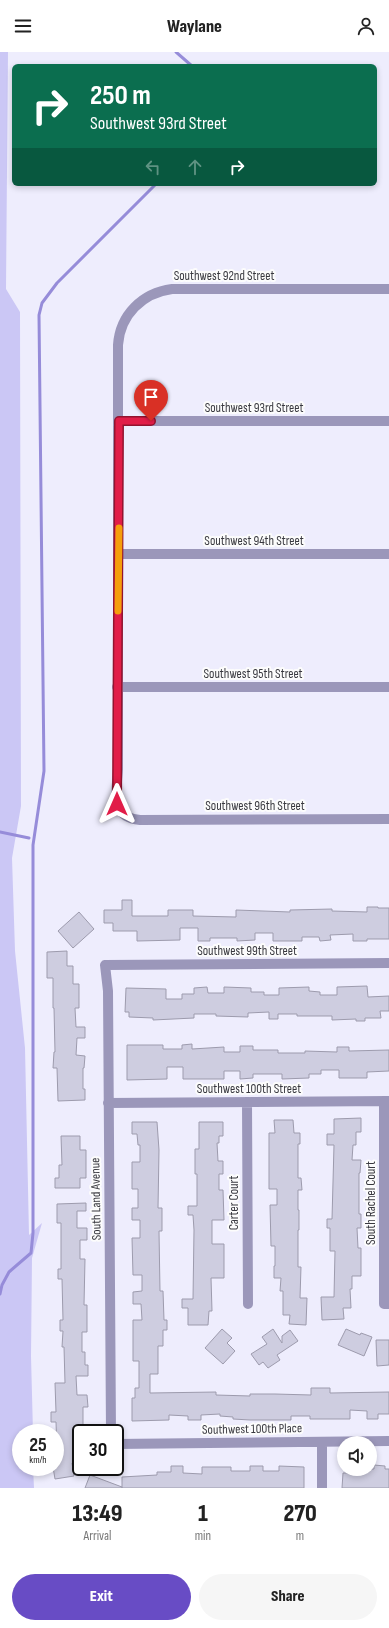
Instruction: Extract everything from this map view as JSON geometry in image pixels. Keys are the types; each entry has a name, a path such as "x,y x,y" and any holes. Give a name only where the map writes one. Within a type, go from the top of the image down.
{"street":[{"name":"Southwest 92nd Street","path":"123,813 118,808 116,800 118,769 117,687 119,554 118,359 120,331 125,319 134,307 151,294 166,290 389,289"},
{"name":"Southwest 93rd Street","path":"119,421 389,421"},
{"name":"Southwest 94th Street","path":"119,554 389,554"},
{"name":"Southwest 95th Street","path":"117,687 389,687"},
{"name":"Southwest 96th Street","path":"123,813 130,818 140,820 389,819"},
{"name":"Southwest 99th Street","path":"105,965 389,963"},
{"name":"South Land Avenue","path":"105,965 108,990 111,1424"},
{"name":"Southwest 100th Street","path":"108,1102 386,1101"},
{"name":"South Rachel Court","path":"386,1101 386,1304"},
{"name":"Carter Court","path":"247,1102 248,1304"},
{"name":"Southwest 100th Place","path":"124,1444 389,1441"},
{"path":"322,1442 322,1488"}],"shaded area":[{"path":"0,52 8,52 6,289 20,312 21,806 12,858 15,951 25,1048 29,1235 42,1223 32,1258 31,1356 33,1424 12,1424 12,1476 33,1476 34,1488 0,1488"}],"building":[{"path":"122,900 132,900 132,916 168,916 168,910 193,910 193,916 236,917 236,910 290,912 290,910 332,909 332,911 367,912 367,907 389,908 389,939 367,939 367,941 353,941 353,934 330,935 331,940 320,941 319,937 302,937 302,941 273,941 273,933 255,933 255,940 237,941 237,938 210,938 210,941 198,941 198,928 180,928 180,940 137,941 137,931 113,931 113,923 104,923 104,910 122,910"},
{"path":"79,912 94,929 73,948 58,931"},
{"path":"67,951 67,966 73,966 73,984 79,984 79,1008 75,1008 76,1027 85,1027 85,1038 77,1038 76,1055 85,1056 83,1068 83,1089 85,1089 85,1100 58,1101 57,1068 53,1068 55,1052 53,978 47,978 47,952"},
{"path":"367,986 368,997 389,996 389,1011 380,1011 381,1018 365,1018 365,1021 356,1021 356,1019 332,1020 332,1016 297,1016 297,1014 278,1014 278,1019 269,1019 269,1012 248,1013 248,1017 216,1016 216,1014 194,1014 194,1018 153,1020 153,1018 129,1017 129,1012 125,1012 126,988 166,989 166,999 182,999 182,994 194,994 194,988 207,987 208,993 224,993 224,987 251,988 251,992 264,992 264,995 279,995 279,988 309,987 309,991 320,992 320,995 337,995 337,987"},
{"path":"192,1044 192,1049 224,1047 224,1052 240,1052 240,1046 253,1046 253,1050 278,1050 278,1053 305,1053 305,1051 337,1052 337,1047 349,1047 349,1051 389,1050 389,1071 367,1072 367,1078 339,1078 339,1070 321,1070 321,1074 309,1074 309,1078 282,1079 282,1074 253,1074 253,1078 240,1079 240,1071 224,1071 224,1079 183,1079 183,1067 167,1067 167,1079 127,1080 127,1045 163,1045 163,1049 182,1049 182,1045"},
{"path":"361,1118 361,1132 356,1132 356,1145 353,1145 352,1160 361,1160 359,1173 359,1214 361,1214 361,1228 357,1228 358,1248 361,1248 361,1276 352,1276 352,1289 350,1289 351,1308 343,1308 344,1319 322,1320 321,1297 334,1297 335,1251 330,1251 330,1228 327,1228 327,1219 332,1219 334,1145 327,1145 327,1134 334,1134 334,1119"},
{"path":"274,1120 293,1120 294,1133 300,1133 300,1144 298,1144 298,1178 301,1178 302,1190 298,1190 298,1267 301,1267 300,1298 307,1298 306,1325 289,1324 290,1315 283,1315 283,1291 280,1291 281,1278 274,1278 275,1246 271,1246 270,1205 277,1205 277,1189 269,1189 269,1133 275,1133"},
{"path":"132,1122 157,1122 159,1150 158,1208 162,1208 162,1231 159,1231 160,1291 163,1291 164,1320 167,1320 167,1330 163,1330 163,1346 158,1346 158,1374 150,1374 150,1393 216,1392 216,1395 311,1395 311,1388 330,1388 330,1393 389,1392 389,1414 378,1414 378,1419 367,1419 367,1411 350,1410 350,1419 310,1419 310,1416 291,1416 291,1420 250,1420 233,1419 233,1417 220,1416 220,1414 201,1415 201,1420 188,1420 188,1416 169,1415 169,1420 132,1421 132,1398 135,1398 135,1388 139,1388 139,1361 133,1361 133,1320 142,1320 141,1304 133,1304 133,1292 142,1291 142,1275 133,1275 132,1238 140,1238 140,1220 132,1220 132,1208 138,1208 138,1189 132,1189 132,1162 140,1162 140,1145 138,1145 137,1134 132,1134"},
{"path":"199,1122 223,1122 223,1136 219,1136 219,1143 217,1143 218,1161 223,1161 223,1174 219,1174 219,1190 223,1190 224,1220 212,1220 212,1244 224,1244 224,1278 211,1278 212,1311 209,1311 208,1325 188,1325 188,1308 182,1308 182,1299 193,1299 194,1230 193,1215 188,1215 188,1206 197,1206 195,1149 199,1149"},
{"path":"61,1136 80,1136 80,1150 86,1150 86,1178 80,1178 80,1188 55,1188 55,1178 59,1178 59,1165 62,1165"},
{"path":"86,1203 86,1211 77,1211 77,1228 87,1228 87,1240 80,1240 80,1259 85,1259 84,1305 87,1305 87,1332 82,1332 82,1352 85,1352 85,1365 88,1365 88,1376 76,1376 77,1395 87,1395 88,1407 83,1407 83,1424 72,1424 72,1476 74,1476 55,1479 54,1476 64,1476 64,1424 56,1424 56,1422 51,1422 51,1412 56,1412 55,1383 65,1383 64,1347 62,1347 63,1331 60,1331 60,1320 63,1320 62,1279 58,1279 58,1269 61,1269 61,1223 57,1223 57,1204"},
{"path":"222,1329 232,1338 227,1343 235,1351 223,1364 205,1348"},
{"path":"273,1329 282,1343 282,1336 290,1330 298,1341 277,1355 280,1360 268,1368 263,1362 259,1365 251,1354 267,1344 262,1337"},
{"path":"346,1329 360,1335 361,1333 372,1337 364,1356 338,1345"},
{"path":"376,1340 389,1340 389,1365 377,1366"},
{"path":"377,1465 385,1466 385,1469 389,1469 389,1488 342,1488 343,1476 377,1476"},
{"path":"171,1466 183,1466 183,1473 202,1474 202,1467 231,1467 231,1471 250,1471 250,1466 263,1466 263,1471 279,1471 279,1466 304,1467 304,1488 122,1488 122,1477 157,1475 157,1472 171,1472"},
{"path":"90,1476 122,1487 122,1488 85,1488"}],"waterway":[{"path":"176,52 190,64"},
{"path":"0,1294 2,1285 9,1272 31,1253 33,1233 33,845 44,771 39,315 42,303 57,283 154,186"},
{"path":"0,832 29,838"}],"slow traffic":[{"path":"118,611 119,528"}],"route":[{"path":"117,804 119,421 151,421"}]}
